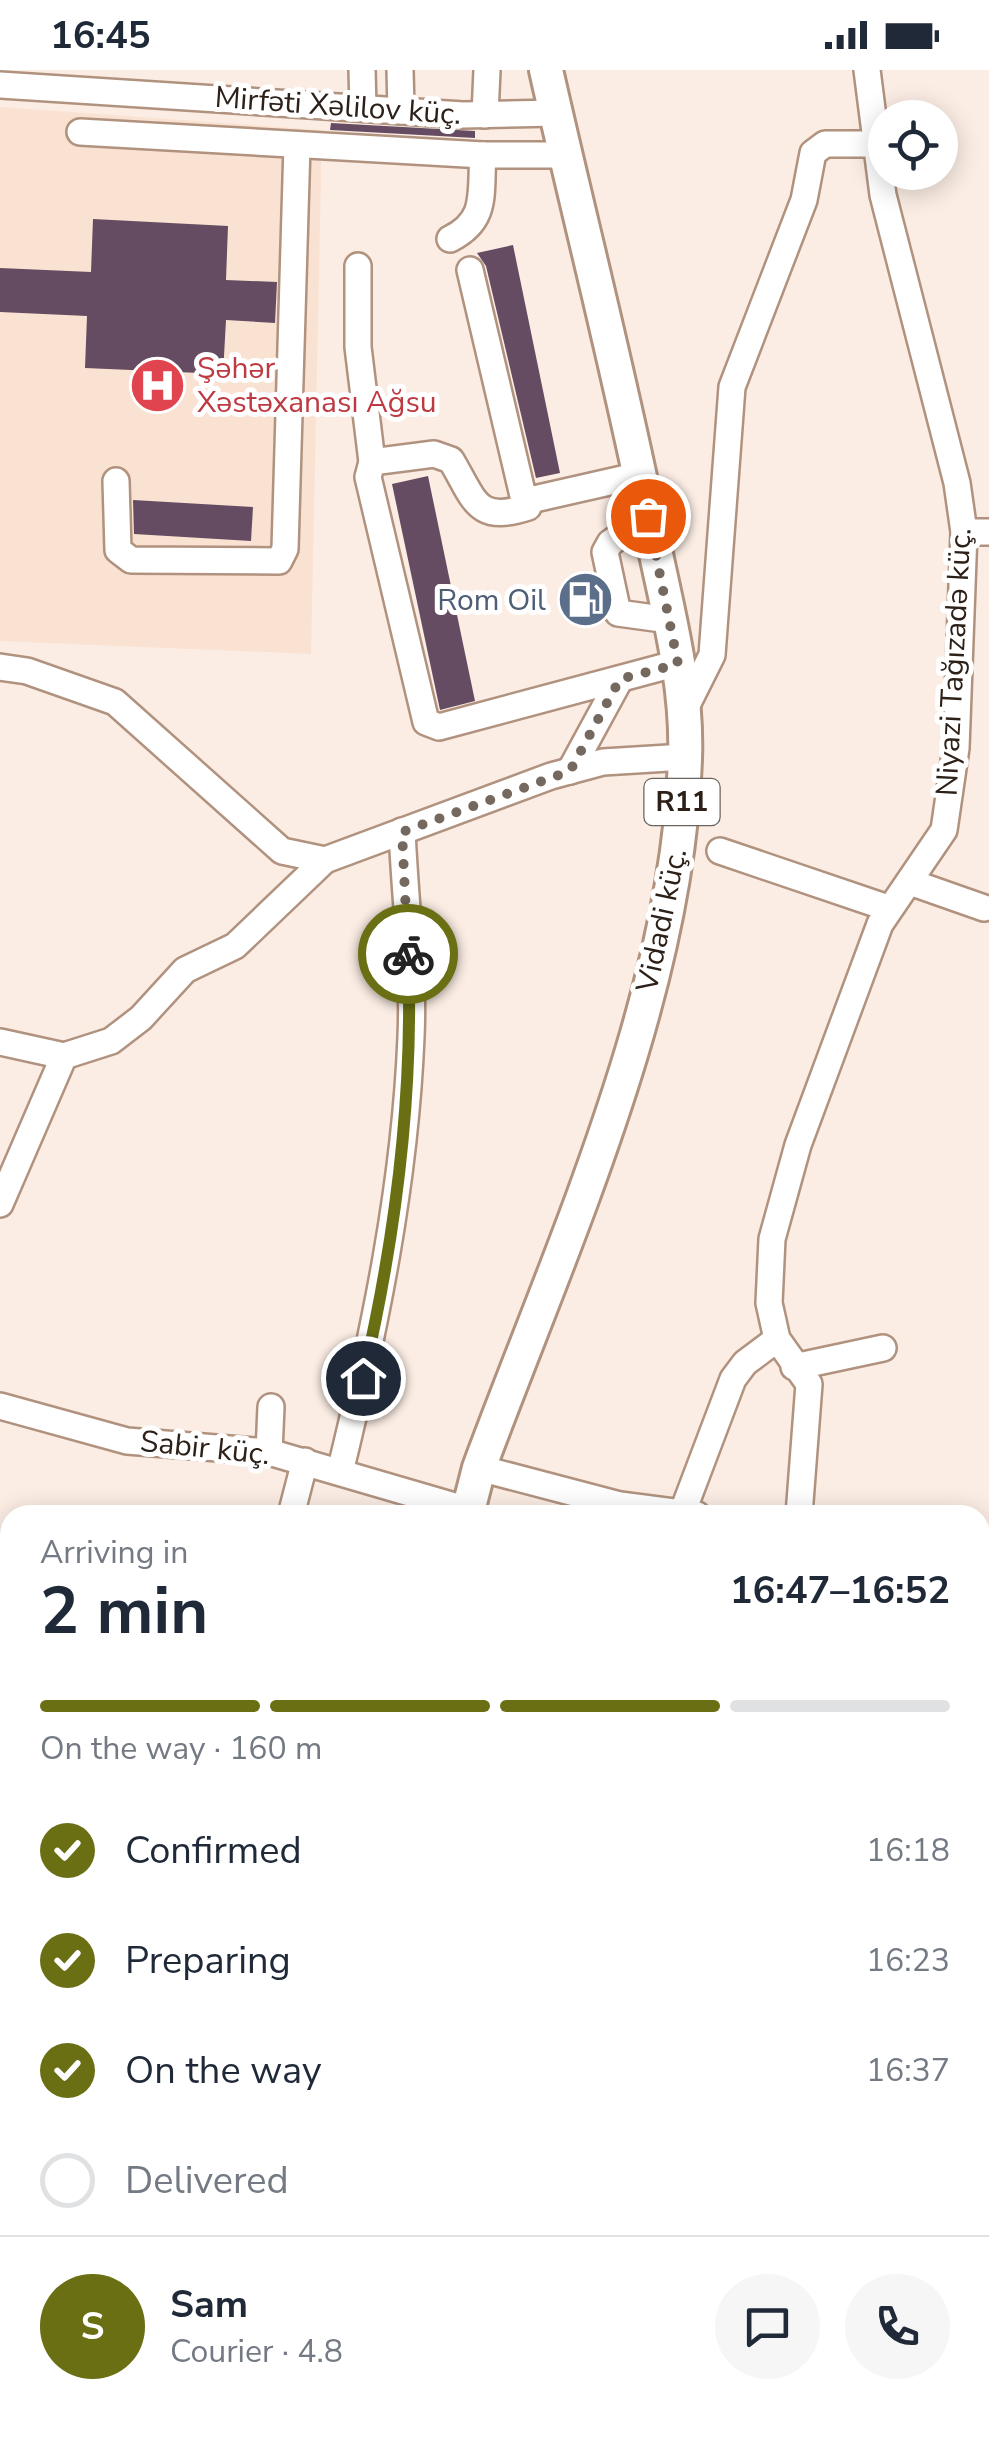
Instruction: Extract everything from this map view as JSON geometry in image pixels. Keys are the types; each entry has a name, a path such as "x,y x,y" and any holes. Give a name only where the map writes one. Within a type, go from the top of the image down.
{"main road":[{"name":"Vidadi küç.","path":"470,1505 479,1468 601,1136 646,996 680,844 686,757 684,710 670,620 546,70"}],"street":[{"path":"362,70 363,108"},
{"path":"400,70 400,111"},
{"path":"486,115 487,70"},
{"name":"Niyazi Tağızadə küç.","path":"866,70 870,100"},
{"name":"Mirfəti Xəlilov küç.","path":"0,85 400,111 556,113"},
{"path":"80,132 483,155 566,154"},
{"path":"116,481 118,550 131,560 279,560 285,549 297,144"},
{"path":"684,710 712,655 732,387 804,200 813,153 825,144 868,144"},
{"path":"450,239 471,229 478,214 483,155"},
{"name":"Niyazi Tağızadə küç.","path":"800,1505 809,1384 776,1339 770,1303 772,1239 798,1144 888,908 944,830 956,748 976,532 957,483 882,190"},
{"path":"358,266 358,347 372,462 368,477 426,722 439,727 678,664"},
{"path":"470,270 518,487 530,500"},
{"path":"372,462 434,454 451,460 478,507 500,516 528,507 530,500"},
{"path":"530,500 640,475"},
{"path":"648,516 610,543 606,560 618,613 670,620"},
{"path":"0,668 78,686 115,702 282,851 324,860"},
{"path":"570,771 620,679"},
{"path":"0,1042 64,1056 111,1041 142,1018 185,970 235,946 324,860 570,771 604,762 686,757"},
{"path":"340,1472 376,1323 407,1104 412,1032 402,832"},
{"path":"720,851 888,908"},
{"path":"910,882 984,908"},
{"path":"0,1204 64,1056"},
{"path":"693,1505 733,1379 745,1363 776,1339"},
{"path":"794,1367 883,1348"},
{"name":"Sabir küç.","path":"0,1406 143,1444 270,1452 340,1472 417,1505"},
{"path":"270,1452 271,1407"},
{"path":"293,1505 304,1462"},
{"path":"479,1468 618,1505"}],"shaded area":[{"name":"Şəhər Xəstəxanası Ağsu","path":"0,107 322,130 311,654 0,641"}],"building":[{"path":"331,123 475,131 475,138 330,130"},
{"path":"93,219 228,226 226,280 277,282 275,323 226,320 223,374 85,368 87,316 0,312 0,268 91,272"},
{"path":"513,245 560,473 536,478 486,266 477,253"},
{"path":"428,476 475,701 440,710 392,484"},
{"path":"133,500 253,507 251,541 134,534"},
{"path":"594,579 601,611 567,618 560,586"}],"way so far":[{"path":"408,954 402,832 570,771 620,679 678,664 648,516"}],"place":[{"name":"Şəhər Xəstəxanası Ağsu","path":"158,385"},
{"name":"Rom Oil","path":"585,600"}],"route":[{"path":"363,1378 376,1323 407,1104 412,1032 408,954"}]}
